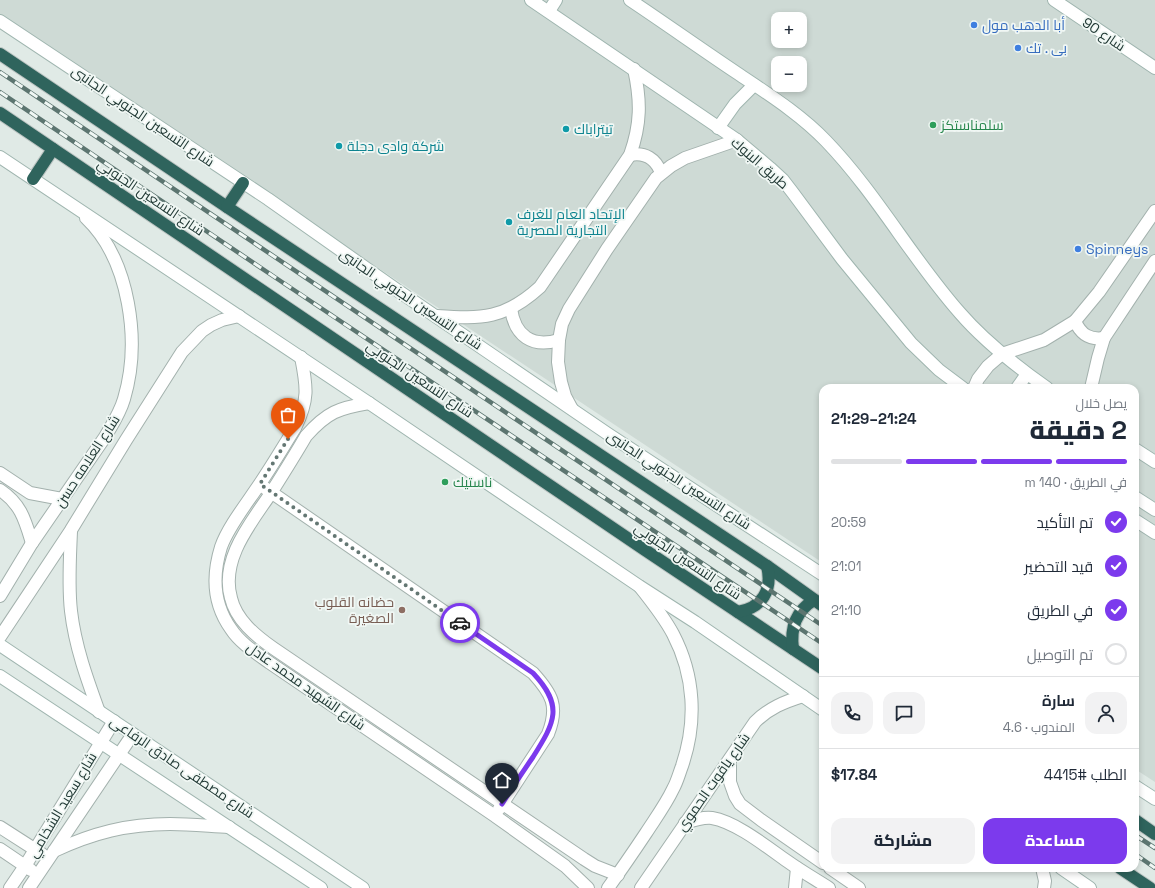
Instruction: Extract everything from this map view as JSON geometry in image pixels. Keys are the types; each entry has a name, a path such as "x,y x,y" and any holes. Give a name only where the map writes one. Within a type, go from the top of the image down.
{"highway":[{"path":"0,54 227,207 767,566 819,603"},
{"name":"شارع التسعين الجنوبي","path":"0,113 819,666"},
{"path":"33,179 53,149"},
{"path":"227,207 243,183"},
{"path":"738,612 751,608 762,600 770,580 767,566"},
{"path":"793,649 792,632 795,620 801,610 819,603"},
{"path":"1139,823 1155,834"},
{"path":"1126,872 1150,888"}],"street":[{"name":"طريق البنوك","path":"531,0 736,140 783,180 842,259 911,343 939,370 958,384"},
{"path":"548,11 556,0"},
{"path":"630,0 754,84 797,115 825,140 884,212 959,312 1002,354 1041,384"},
{"name":"شارع 90","path":"1054,0 1155,68"},
{"name":"شارع التسعين الجنوبي الجانبى","path":"0,21 243,183 572,409 819,572"},
{"path":"437,316 473,318 493,315 511,309 526,300 540,287 630,155 636,140 639,124 640,104 634,69"},
{"path":"718,128 735,104 754,84"},
{"path":"572,409 565,396 558,362 559,340 562,324 568,309 656,178 661,173 685,158 736,140"},
{"path":"630,155 636,154 647,156 656,163 661,173"},
{"path":"0,157 301,357 819,707"},
{"name":"شارع العلامه حسن","path":"0,596 32,544 116,420 124,398 131,360 131,339 127,295 121,274 102,236 94,224 76,207"},
{"path":"976,384 988,366 1002,354 1044,340 1075,322 1099,292 1155,211"},
{"path":"1093,384 1104,338 1155,262"},
{"path":"511,309 515,325 526,338 537,342 548,343 559,340"},
{"name":"شارع العلامه حسن","path":"0,637 71,530 182,352 202,331 211,325 222,320 239,316"},
{"path":"1075,322 1078,329 1090,338 1104,338"},
{"name":"شارع الشهيد محمد عادل","path":"301,357 306,387 303,413 260,484 235,521 222,546 215,583 217,600 230,628 239,639 270,663 495,816 565,866 588,888"},
{"path":"1020,384 1027,374"},
{"name":"شارع الشهيد محمد عادل","path":"369,403 338,410 328,415 317,424 306,436 244,534 234,555 229,572 230,597 237,614 254,634 262,640 595,866 618,875"},
{"path":"1139,452 1155,462"},
{"path":"0,473 30,493 62,499"},
{"path":"260,484 533,673 542,683 549,694 553,708 553,720 548,734 495,816"},
{"path":"0,490 13,500 22,511 32,544"},
{"path":"1139,500 1155,510"},
{"path":"1139,523 1155,533"},
{"path":"71,530 69,580 71,610 81,662 99,712"},
{"name":"شارع ياقوت الحموي","path":"608,888 674,788 686,754 691,734 692,699 685,664 679,646 663,618 639,586"},
{"name":"شارع مصطفى صادق الرفاعى","path":"0,645 363,888"},
{"name":"شارع مصطفى صادق الرفاعى","path":"0,676 321,888"},
{"name":"شارع ياقوت الحموي","path":"641,888 750,728 762,714 774,706 803,696"},
{"path":"349,717 357,705"},
{"name":"شارع سعيد الشخامي","path":"10,888 114,721"},
{"name":"شارع سعيد الشخامي","path":"29,888 134,734"},
{"path":"730,759 730,782 735,796 740,804 760,820 819,860"},
{"path":"1139,789 1155,799"},
{"path":"685,822 702,818 721,820 748,834 829,888"},
{"path":"0,827 35,850 51,855 90,836 117,829 144,825 172,824 229,827"},
{"path":"0,849 38,874"},
{"path":"795,888 797,868"},
{"path":"836,872 859,888"},
{"path":"1043,872 1045,881 1044,888"},
{"path":"1067,872 1090,888"}],"shaded area":[{"path":"0,0 1155,0 1155,782 1139,772 1139,384 819,384 819,560 232,171 0,20"}],"railway":[{"path":"0,72 819,623"},
{"path":"0,92 819,641"},
{"path":"1139,838 1155,848"},
{"path":"1139,857 1155,868"}],"way so far":[{"path":"288,439 260,484 460,623"}],"place":[{"name":"أبا الدهب مول","path":"974,25"},
{"name":"بى . تك","path":"1018,48"},
{"name":"سلمناستكز","path":"933,125"},
{"name":"تيتراباك","path":"566,129"},
{"name":"شركة وادى دجلة","path":"339,146"},
{"name":"الإتحاد العام للغرف التجارية المصرية","path":"509,222"},
{"name":"Spinneys","path":"1078,249"},
{"name":"ناستيك","path":"445,482"},
{"name":"حضانه القلوب الصغيرة","path":"402,610"}],"route":[{"path":"460,623 533,673 549,694 553,708 553,720 548,734 502,804"}]}
